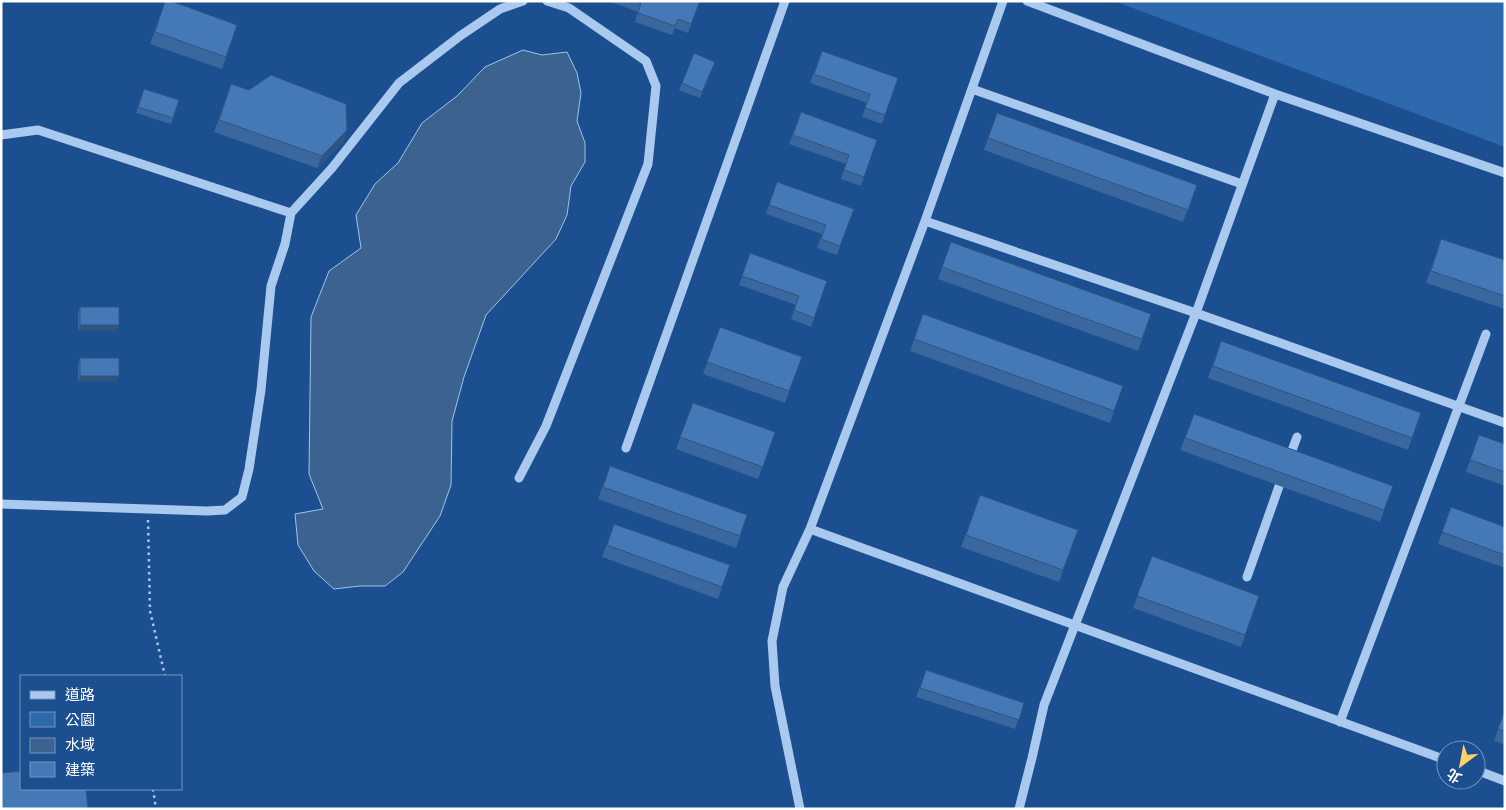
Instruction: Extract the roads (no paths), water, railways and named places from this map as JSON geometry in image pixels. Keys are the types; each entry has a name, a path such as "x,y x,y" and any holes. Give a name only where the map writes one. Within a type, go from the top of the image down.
{"lane":[{"path":"1,504 225,510 242,497 249,470 260,390 270,286 285,244 291,213 332,168 399,83 460,36 500,10 523,1"},
{"path":"519,478 546,426 648,164 656,86 646,61 569,8 547,1"},
{"path":"626,448 785,1"},
{"path":"800,809 774,686 772,641 782,587 810,529 926,221 1003,1"},
{"path":"1028,1 1275,94 1505,173"},
{"path":"972,89 1242,184"},
{"path":"1019,809 1044,705 1196,313 1275,94"},
{"path":"1,135 38,130 291,213"},
{"path":"926,221 1196,313 1505,423"},
{"path":"1340,722 1486,334"},
{"path":"1247,577 1296,437"},
{"path":"810,529 1436,756"},
{"path":"1486,773 1505,780"}],"water":[{"path":"523,50 542,55 567,52 577,73 581,93 577,121 585,143 585,162 571,186 567,215 556,239 486,315 464,377 452,421 451,485 440,516 403,572 385,586 334,589 314,571 298,545 295,514 323,509 309,474 311,317 329,271 361,248 356,215 375,184 398,163 422,123 457,96 485,67"}]}
